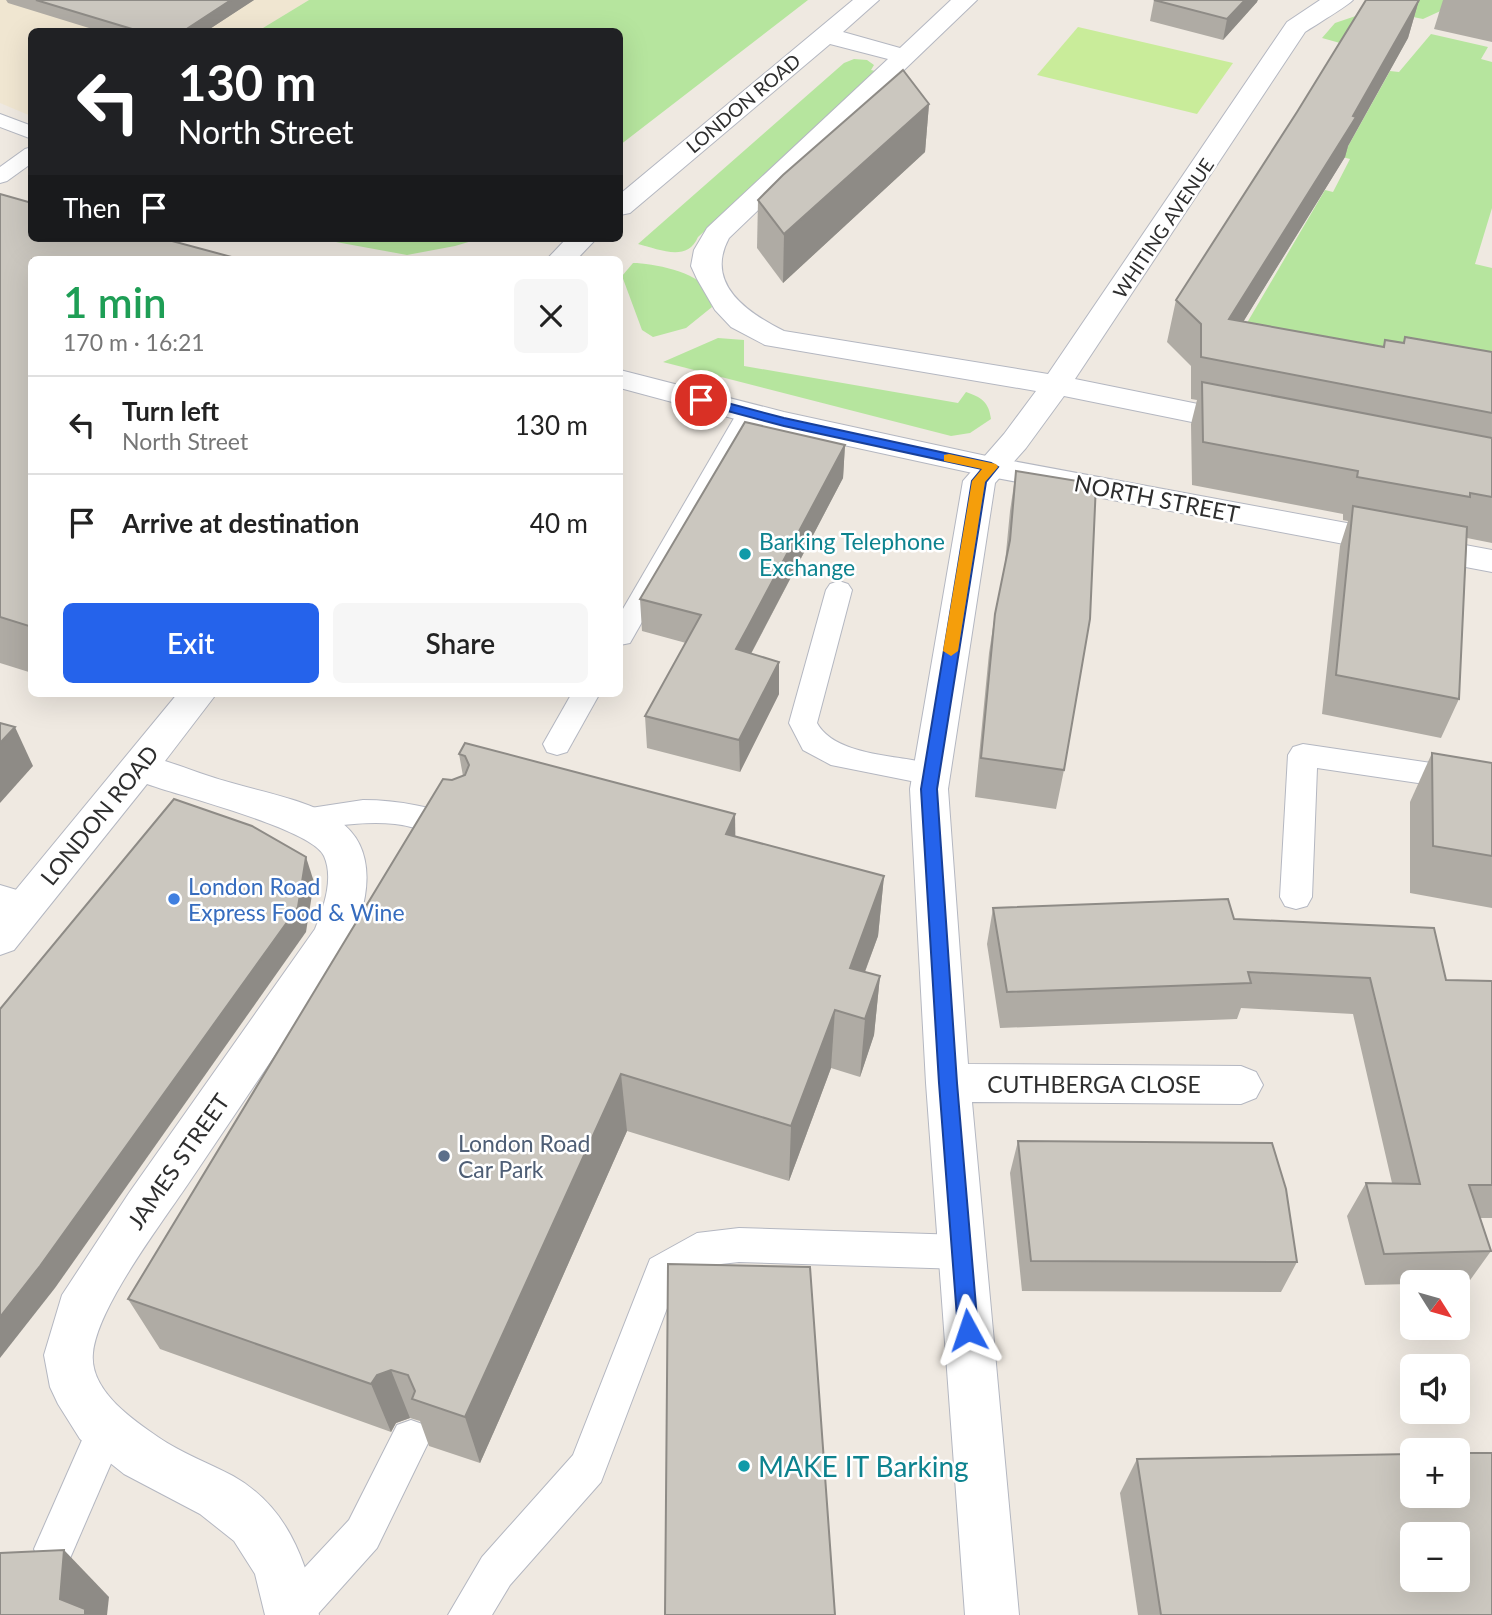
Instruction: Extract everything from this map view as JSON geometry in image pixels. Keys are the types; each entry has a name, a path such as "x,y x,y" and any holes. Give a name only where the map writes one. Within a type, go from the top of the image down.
{"street":[{"name":"LONDON ROAD","path":"623,204 867,0"},
{"path":"965,0 717,234 708,250 705,266 725,304 741,321 776,339 1056,386 1278,429"},
{"name":"WHITING AVENUE","path":"992,1615 948,1083 930,803 931,774 979,481 1015,441 1056,386 1296,27 1326,6 1341,0"},
{"path":"825,34 903,56"},
{"path":"564,256 579,242"},
{"name":"NORTH STREET","path":"623,380 749,413 991,467 1492,561"},
{"name":"LONDON ROAD","path":"0,938 13,901 138,766 196,697"},
{"name":"JAMES STREET","path":"138,766 302,819 334,838 347,865 346,902 333,936 145,1208 79,1311 68,1356 75,1387 98,1422 142,1455 218,1496 252,1523 279,1563 293,1613"},
{"name":"CUTHBERGA CLOSE","path":"948,1083 1241,1085"}],"lane":[{"path":"0,120 28,131"},
{"path":"4,191 28,158"},
{"path":"623,631 749,413"},
{"path":"839,590 803,723 813,742 841,757 931,774"},
{"path":"557,744 584,697"},
{"path":"1296,897 1303,755 1492,783"},
{"path":"302,819 363,810 420,815 463,828"},
{"path":"469,1615 496,1571 587,1468 663,1271 697,1250 739,1245 962,1252"},
{"path":"54,1549 107,1429"},
{"path":"293,1613 363,1534 411,1439"}],"shaded area":[{"path":"0,0 309,0 263,28 28,28 28,115 0,103"}],"green space":[{"path":"309,0 808,0 623,143 623,28 263,28"},
{"path":"1403,0 1492,0 1447,8 1423,19 1398,14 1340,43 1322,38 1335,23"},
{"path":"1078,27 1233,63 1197,114 1037,75"},
{"path":"1431,34 1488,47 1481,59 1492,62 1492,208 1475,264 1492,268 1492,398 1224,362 1325,190 1333,192 1350,159 1342,157 1390,71 1399,72"},
{"path":"854,59 867,60 874,65 871,70 879,72 698,237 693,245 687,250 672,252 638,244 844,63"},
{"path":"336,242 468,242 407,255"},
{"path":"633,263 685,274 707,290 712,307 686,328 653,337 642,330 623,275"},
{"path":"718,338 744,340 744,366 958,403 966,392 983,401 991,419 970,433 951,436 663,362"}],"building":[{"path":"36,0 231,0 188,28 129,28"},
{"path":"1154,0 1245,0 1227,19"},
{"path":"1366,0 1419,0 1353,116 1356,117 1229,319 1384,347 1385,340 1404,343 1405,337 1492,352 1492,413 1201,357 1201,324 1176,300"},
{"path":"903,70 929,104 784,234 758,200"},
{"path":"0,194 28,202 28,242 176,242 228,256 28,256 28,626 0,617"},
{"path":"1202,382 1492,438 1492,497 1470,493 1470,497 1357,477 1358,471 1203,442"},
{"path":"745,422 845,445 736,649 779,662 739,740 645,716 701,615 640,599"},
{"path":"1016,471 1096,484 1090,619 1064,770 981,758 995,614 1010,540"},
{"path":"1353,506 1467,527 1459,699 1336,675"},
{"path":"0,723 15,727 0,743"},
{"name":"London Road Car Park","path":"465,743 735,814 726,834 884,876 850,968 880,976 865,1019 835,1010 791,1126 621,1074 465,1417 412,1399 415,1391 408,1375 391,1370 377,1375 371,1384 128,1299 443,779 452,780 465,775 469,765 465,756 459,754"},
{"path":"1432,753 1492,763 1492,856 1433,846"},
{"path":"174,799 252,826 306,857 298,907 40,1266 0,1317 0,1009"},
{"path":"1228,899 1234,919 1434,928 1446,980 1492,981 1492,1185 1469,1185 1491,1251 1384,1254 1366,1183 1420,1184 1370,978 1248,972 1251,983 1007,992 993,908"},
{"path":"1018,1141 1272,1143 1286,1189 1297,1262 1031,1261"},
{"name":"MAKE IT Barking","path":"668,1264 810,1267 835,1615 665,1615"},
{"path":"1470,1453 1492,1453 1492,1615 1161,1615 1137,1459 1400,1454 1400,1508 1470,1508"},
{"path":"64,1550 60,1599 85,1609 85,1615 0,1615 0,1553"}],"slow traffic":[{"path":"949,458 991,467 979,481 951,651"}],"place":[{"name":"Barking Telephone Exchange","path":"745,554"},
{"name":"London Road Express Food & Wine","path":"174,899"},
{"name":"London Road Car Park","path":"444,1156"},
{"name":"MAKE IT Barking","path":"744,1466"}],"route":[{"path":"701,400 784,422 991,467 979,481 929,789 948,1083 968,1330"}]}
